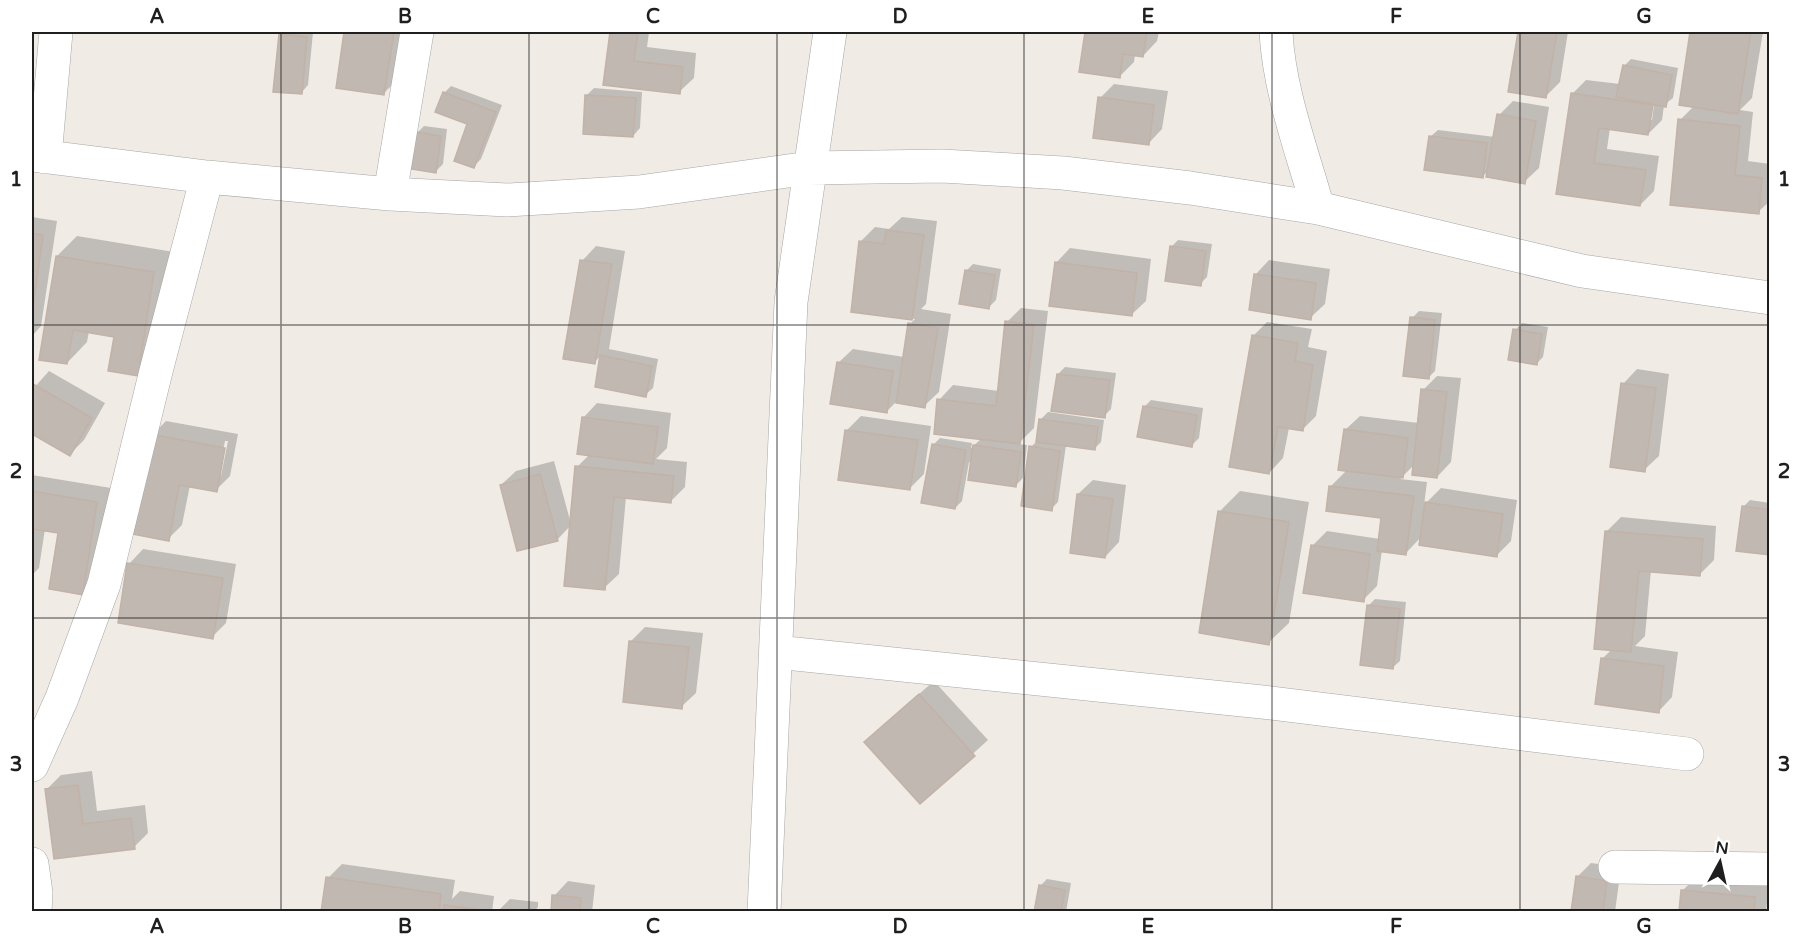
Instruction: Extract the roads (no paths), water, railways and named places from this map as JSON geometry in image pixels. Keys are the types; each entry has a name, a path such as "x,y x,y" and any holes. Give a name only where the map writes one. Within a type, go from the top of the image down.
{"street":[{"path":"56,32 38,156 207,177 390,194 507,200 639,192 809,168 942,166 1064,173 1190,188 1318,208 1582,271 1770,298"},
{"path":"390,194 417,32"},
{"path":"764,912 791,302 830,32"},
{"path":"1276,32 1277,48 1292,117 1318,208"},
{"path":"32,765 70,679 104,584 207,177"},
{"path":"776,652 1262,702 1687,754"},
{"path":"32,864 36,892 35,912"},
{"path":"1615,867 1770,869"}]}
